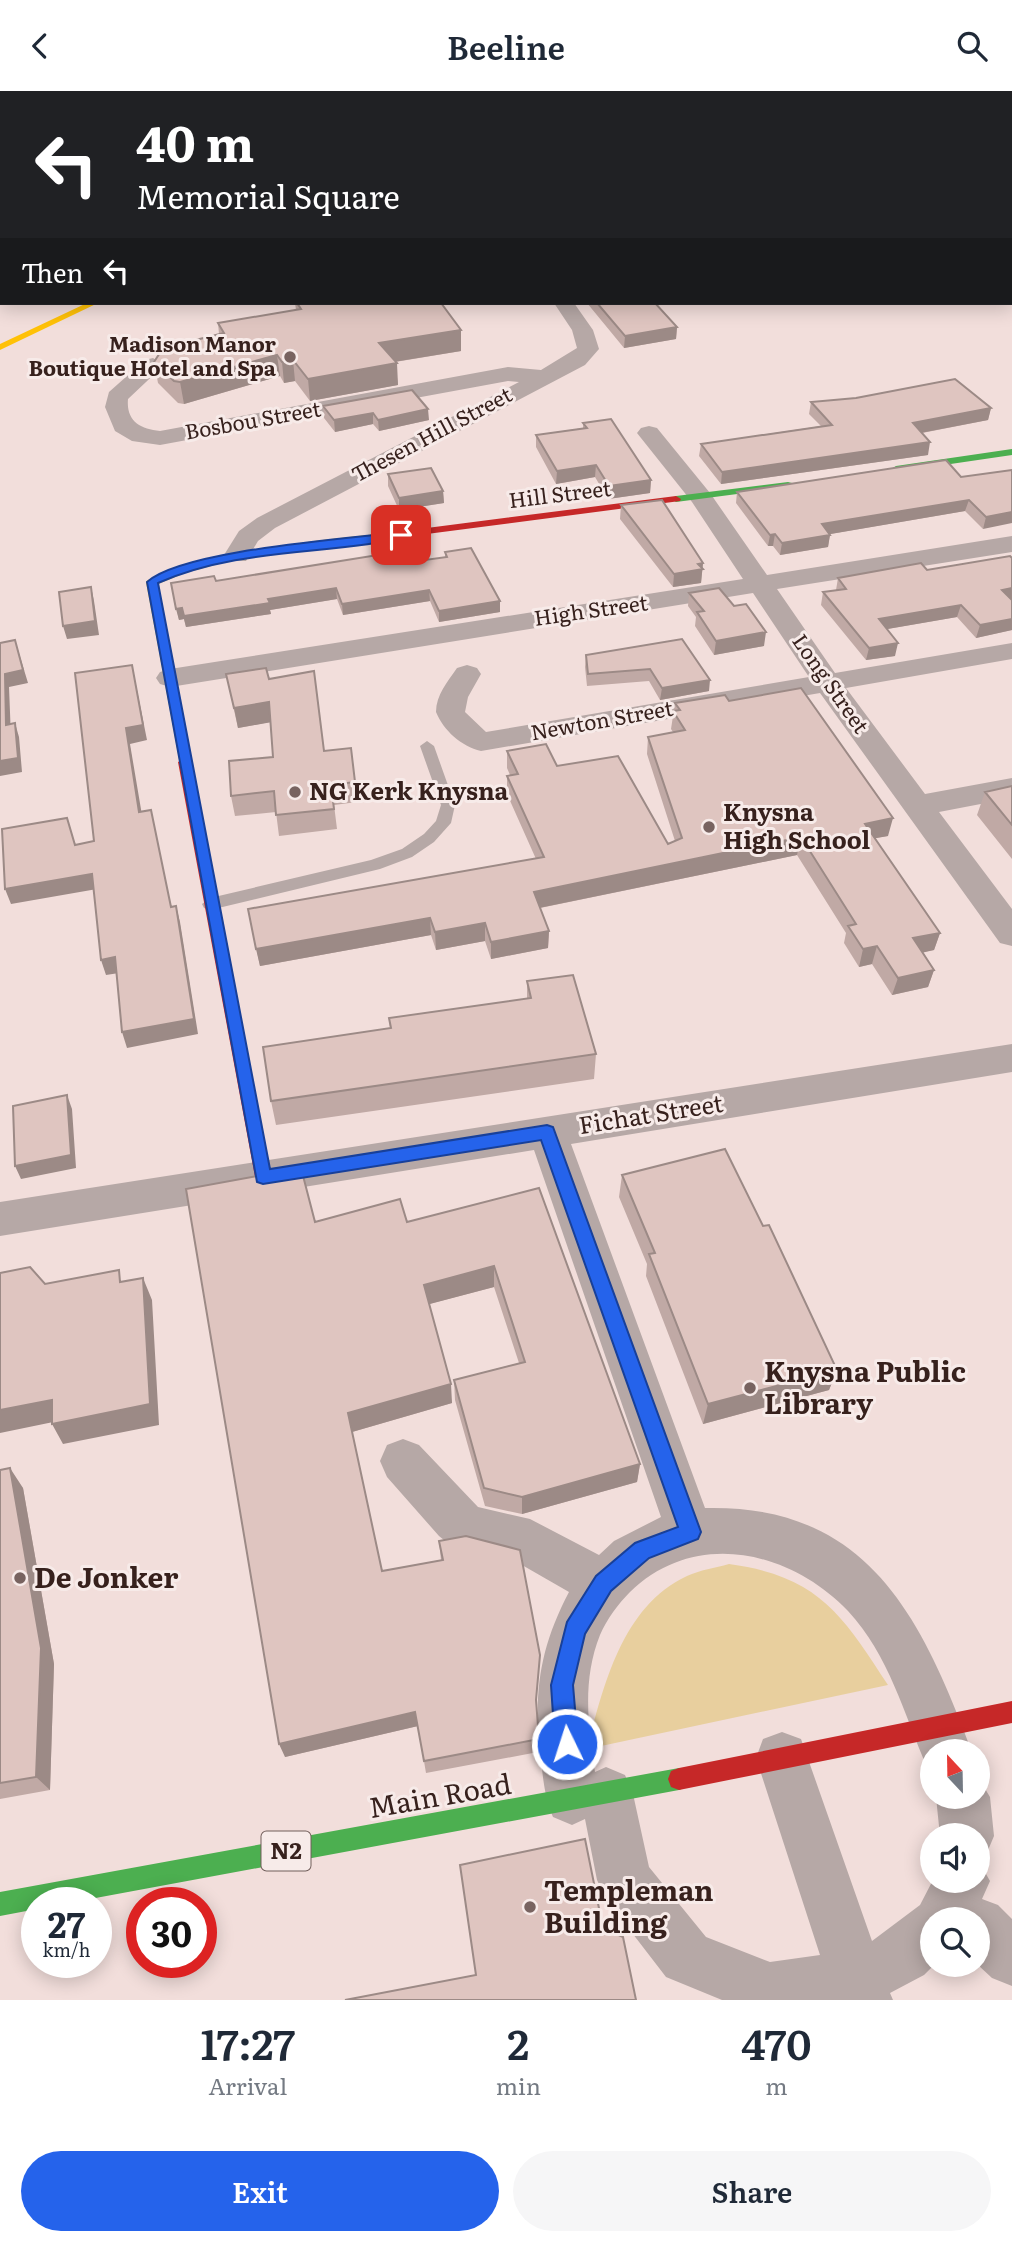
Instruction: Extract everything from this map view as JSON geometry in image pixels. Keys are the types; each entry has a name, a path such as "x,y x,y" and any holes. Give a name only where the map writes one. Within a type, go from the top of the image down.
{"main road":[{"path":"0,347 54,319 89,305"},
{"path":"877,472 1012,452"},
{"name":"Hill Street","path":"170,678 152,582 179,570 237,555 701,498 809,482"},
{"path":"170,678 263,1177"},
{"name":"Main Road","path":"941,1739 1012,1712"},
{"name":"Main Road","path":"0,1904 782,1758 920,1742"}],"street":[{"name":"Thesen Hill Street","path":"237,555 248,536 266,523 577,360 588,349 586,334 565,305"},
{"name":"Bosbou Street","path":"153,365 117,397 123,426 150,438 213,430 508,374 544,377"},
{"name":"Long Street","path":"649,433 701,498 828,684 1012,934"},
{"name":"High Street","path":"170,678 762,586 885,563 1012,544"},
{"name":"Newton Street","path":"467,674 449,701 449,707 456,724 481,742 1012,652"},
{"path":"917,806 1012,788"},
{"name":"Fichat Street","path":"0,1219 1012,1058"},
{"path":"547,1132 690,1532"},
{"path":"403,1461 456,1520 467,1528 530,1543 603,1584"},
{"path":"920,1942 860,1990 770,1991 686,1957 625,1880 589,1796 562,1685 575,1630 603,1584 643,1550 690,1532 736,1529 782,1539 826,1561 865,1594 896,1637 920,1681 941,1739"},
{"path":"782,1758 860,1990"},
{"path":"990,1940 1012,1958"}],"lane":[{"path":"210,904 374,865 407,853 429,838 443,823 447,805 427,746"}],"shaded area":[{"path":"729,1564 785,1578 825,1602 856,1638 888,1685 587,1749 609,1675 631,1628 646,1607 665,1590 687,1576"}],"building":[{"path":"298,305 442,305 461,330 379,343 397,363 308,379 293,360 282,362 277,355 180,382 174,381 154,362 163,348 224,333 218,323 301,309"},
{"path":"599,305 657,305 677,327 625,336"},
{"path":"955,379 991,408 913,423 930,442 722,472 701,444 832,425 811,402 856,398"},
{"path":"412,390 428,409 378,420 373,413 334,420 323,406"},
{"path":"611,419 651,480 609,486 596,465 557,471 536,435 587,428 583,423"},
{"path":"946,460 961,477 1012,470 1012,512 986,517 969,500 822,524 830,535 782,543 775,534 770,535 737,492"},
{"path":"431,468 443,491 399,498 388,474"},
{"path":"662,500 703,563 698,564 703,569 674,574 621,505"},
{"path":"471,548 500,601 439,611 429,590 342,604 336,588 268,599 270,603 184,616 182,608 176,609 171,583 214,576 216,581 390,553 396,564 447,557 445,552"},
{"path":"1010,556 1012,588 1002,590 1012,600 1012,619 980,625 961,605 879,619 898,643 869,648 823,592 846,589 838,578 921,563 927,570"},
{"path":"91,587 95,621 63,626 59,592"},
{"path":"719,588 734,606 746,604 766,632 716,641 697,612 704,611 689,593"},
{"path":"682,639 710,680 662,688 650,669 588,674 586,655"},
{"path":"15,640 23,670 5,674 6,725 15,723 18,758 0,761 0,643"},
{"path":"132,665 143,725 126,728 139,812 151,810 171,907 176,906 194,1019 122,1032 115,957 101,960 92,874 5,889 2,829 67,818 75,845 94,841 75,673"},
{"path":"266,668 269,679 314,671 324,751 351,748 355,782 331,785 334,809 276,815 274,791 231,796 229,761 273,757 269,702 234,708 226,674"},
{"path":"801,688 893,818 865,824 940,933 913,938 934,970 898,978 877,946 863,949 848,926 856,924 801,837 534,892 549,931 491,942 485,923 435,932 430,918 256,949 248,909 544,857 507,776 518,774 507,751 546,744 557,766 618,756 668,844 682,838 648,737 685,730 673,711 680,710 675,703 725,695 729,701"},
{"path":"1012,786 1012,825 985,792"},
{"path":"573,975 596,1054 271,1101 263,1047 391,1028 389,1018 531,998 527,981"},
{"path":"67,1095 71,1155 15,1166 13,1106"},
{"path":"725,1149 763,1226 769,1225 837,1370 708,1404 649,1254 655,1253 622,1175"},
{"path":"301,1168 315,1222 400,1199 407,1222 539,1188 640,1464 522,1497 484,1488 454,1380 525,1362 494,1266 424,1285 451,1384 348,1413 382,1571 443,1560 439,1541 466,1536 520,1550 540,1655 536,1700 539,1739 424,1761 415,1712 279,1744 186,1189"},
{"path":"30,1267 45,1284 119,1270 120,1282 143,1278 150,1404 52,1424 52,1400 0,1410 0,1273"},
{"name":"De Jonker","path":"10,1468 41,1648 36,1777 0,1783 0,1470"},
{"name":"Templeman Building","path":"585,1839 603,1928 623,1937 636,2000 345,2000 476,1975 460,1865"}],"traffic: fast":[{"path":"896,469 1012,452"},
{"path":"676,499 788,485"},
{"path":"0,1904 679,1779"}],"traffic: slow":[{"path":"0,347 90,305"},
{"path":"185,762 152,582 211,562 272,549 396,535"}],"traffic: jam":[{"path":"396,535 676,499"},
{"path":"185,762 263,1177"},
{"path":"679,1779 1012,1712"}],"place":[{"name":"Madison Manor Boutique Hotel and Spa","path":"290,357"},
{"name":"NG Kerk Knysna","path":"295,792"},
{"name":"Knysna High School","path":"709,827"},
{"name":"Knysna Public Library","path":"750,1388"},
{"name":"De Jonker","path":"20,1578"},
{"name":"Templeman Building","path":"530,1907"}],"route":[{"path":"401,535 237,555 179,570 152,582 263,1177 547,1132 690,1532 643,1550 603,1584 575,1630 562,1685 567,1744"}]}
